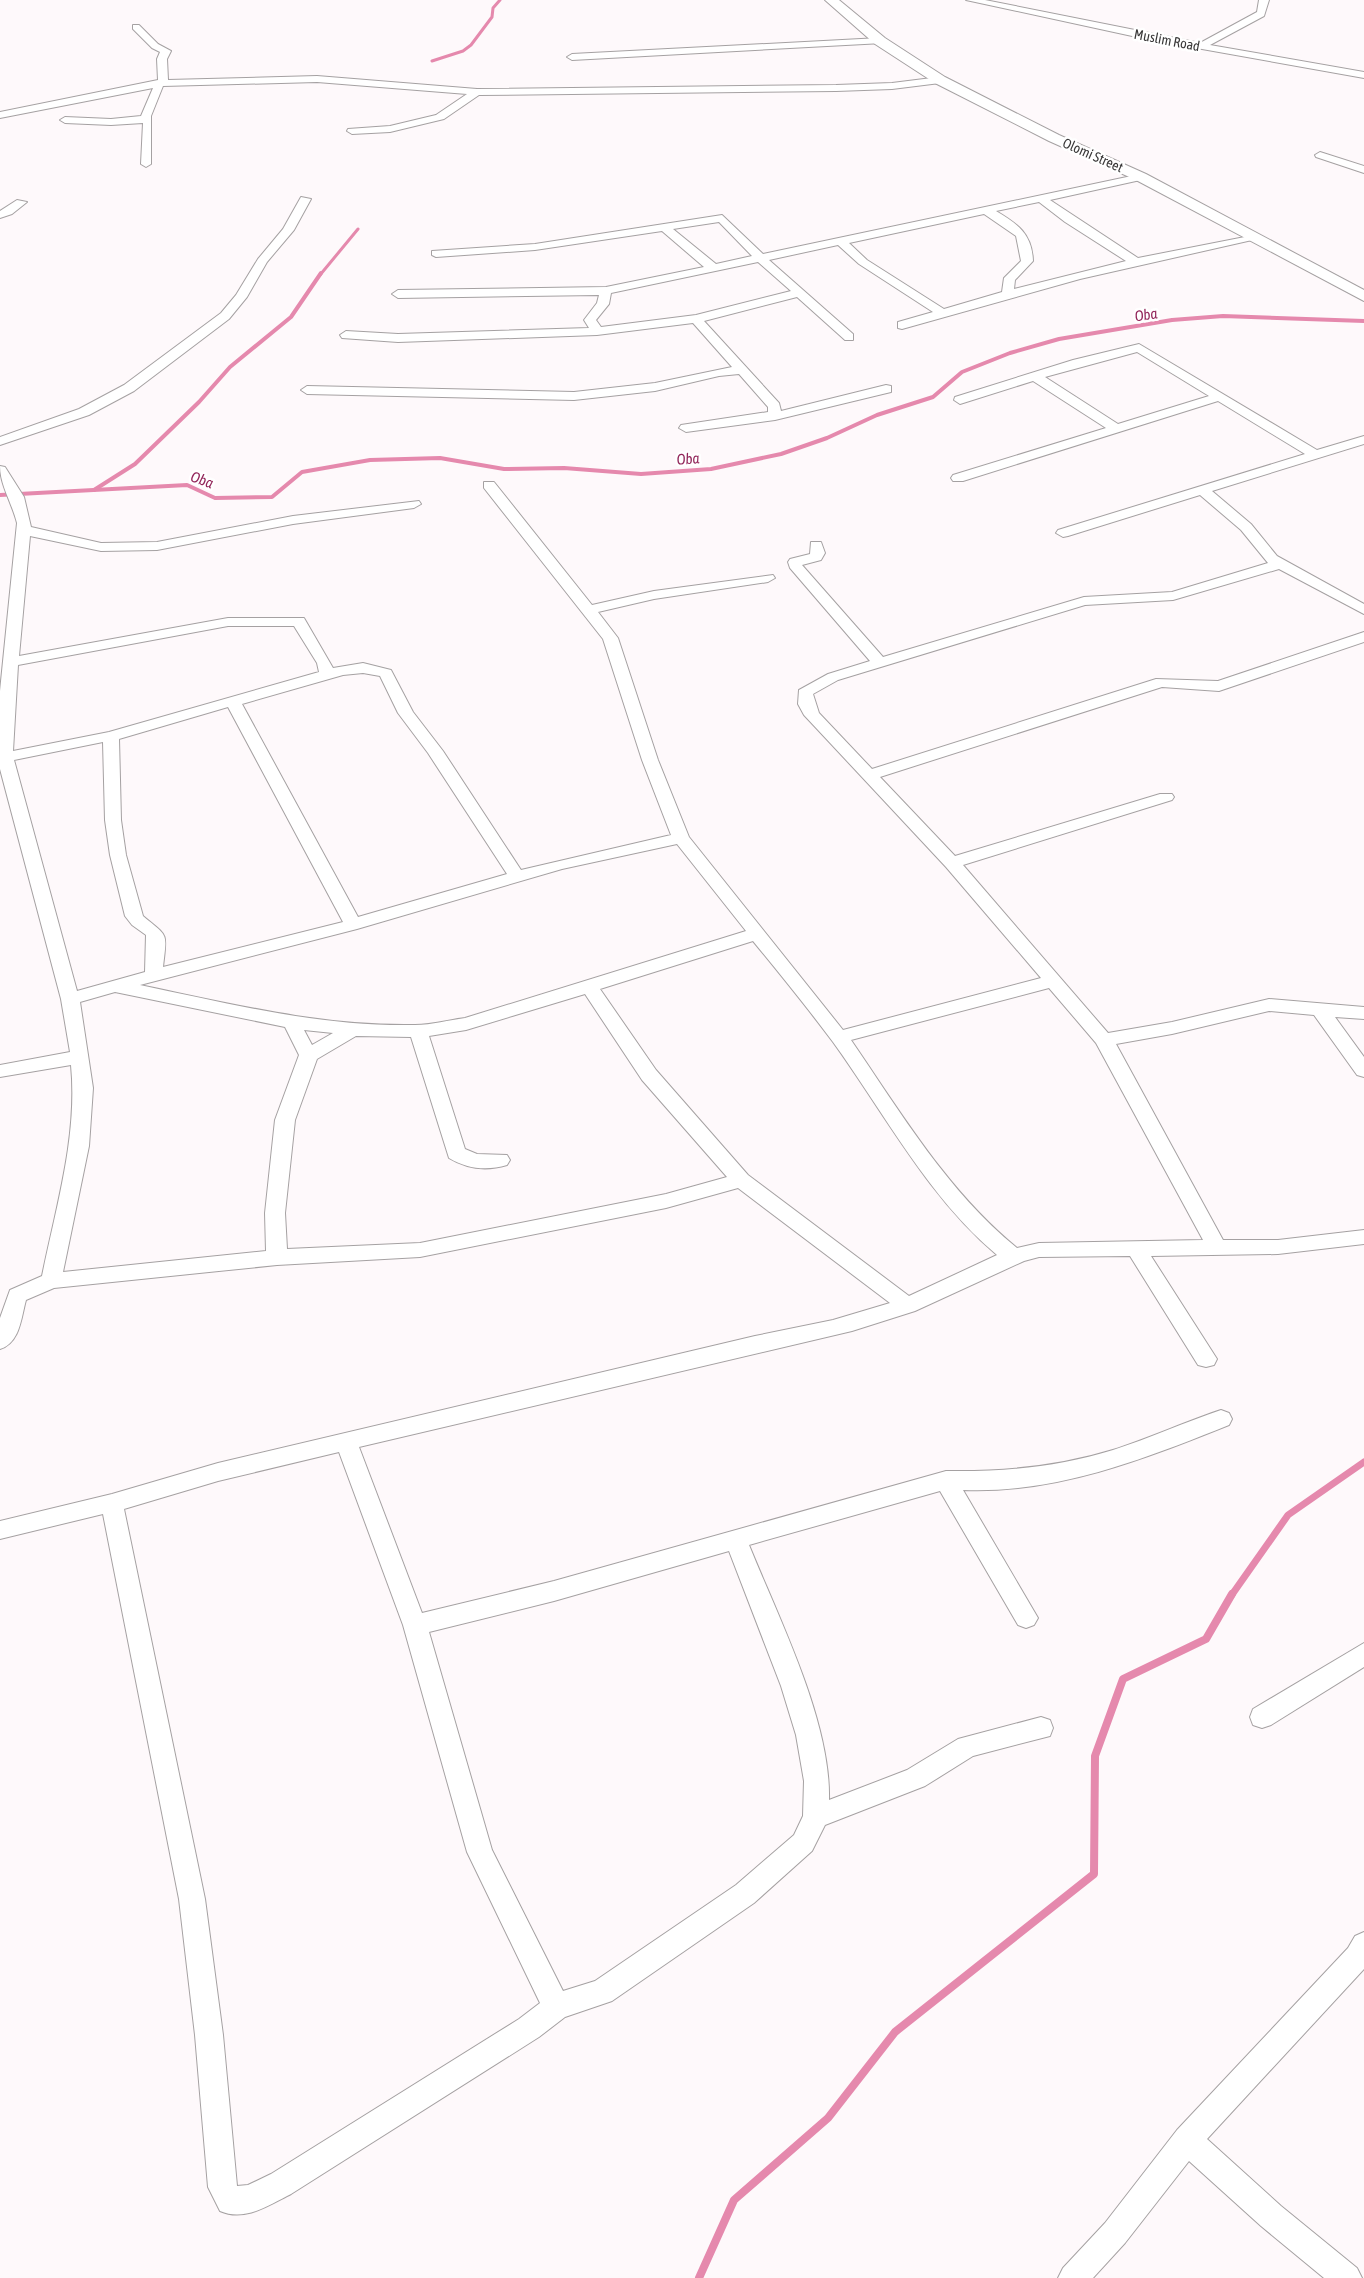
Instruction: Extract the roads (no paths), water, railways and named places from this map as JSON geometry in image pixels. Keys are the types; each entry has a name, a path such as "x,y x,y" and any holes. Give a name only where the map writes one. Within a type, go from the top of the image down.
{"main road":[{"name":"Olomi Street","path":"831,0 880,41 940,80 1054,138 1141,177 1364,296"}],"street":[{"name":"Muslim Road","path":"971,0 1202,46 1364,75"},
{"path":"1202,46 1214,37 1261,14 1264,0"},
{"path":"136,27 155,46 165,51 162,59 161,83 147,119 146,164"},
{"path":"572,57 880,41"},
{"path":"0,115 161,83 327,80 477,92 836,88 892,86 940,80"},
{"path":"352,131 390,129 441,117 477,92"},
{"path":"65,120 111,122 147,119"},
{"path":"1320,155 1364,170"},
{"path":"398,294 543,294 606,291 987,212 1141,177"},
{"path":"0,441 84,412 129,388 144,378 154,366 225,316 241,297 262,261 288,230 305,199"},
{"path":"1042,199 1069,220 1137,263"},
{"path":"0,215 21,202"},
{"path":"987,212 1018,230 1027,245 1027,261 1007,281 1008,293"},
{"path":"436,253 535,247 722,218 760,258 849,337"},
{"path":"663,226 713,268"},
{"path":"902,325 1008,293 1255,238"},
{"path":"841,241 862,262 943,313"},
{"path":"597,331 590,320 603,304 606,291"},
{"path":"346,335 398,338 597,331 696,319 799,293"},
{"path":"696,319 774,406 775,416"},
{"path":"960,400 1140,348 1314,454"},
{"path":"307,390 574,396 655,387 719,372 743,370"},
{"path":"1036,377 1116,428"},
{"path":"686,428 775,416 886,389"},
{"path":"958,478 1218,397"},
{"path":"1063,533 1364,440"},
{"path":"0,470 21,507 23,530 4,730 5,757 70,999 83,1088 79,1146 51,1281"},
{"path":"489,485 528,538 610,638 646,750 681,838 759,933 838,1037 928,1167 988,1236 1011,1256"},
{"path":"1202,490 1246,527 1272,559 1364,610"},
{"path":"23,530 101,547 157,546 293,520 414,504"},
{"path":"816,545 819,553 816,557 795,562 795,565 880,663"},
{"path":"1217,1248 1104,1040 952,863 812,715 806,704 805,693 824,681 1084,601 1173,596 1280,564"},
{"path":"589,610 654,595 768,578"},
{"path":"10,662 228,622 299,621 325,663 327,675"},
{"path":"870,775 1161,682 1219,686 1364,637"},
{"path":"5,757 111,736 342,669 363,668 386,673 406,713 435,751 516,875"},
{"path":"232,700 353,924"},
{"path":"111,736 110,784 118,855 138,923 153,931 156,937 154,974"},
{"path":"952,863 1166,797"},
{"path":"70,999 154,974 353,924 516,875 599,854 681,838"},
{"path":"114,986 291,1022 353,1029 418,1031 466,1024 759,933"},
{"path":"838,1037 1053,981"},
{"path":"588,985 649,1075 741,1180 907,1305"},
{"path":"1104,1040 1172,1028 1269,1005 1364,1013"},
{"path":"1319,1008 1364,1071"},
{"path":"291,1022 309,1055"},
{"path":"277,1257 275,1213 285,1120 309,1055 353,1029"},
{"path":"418,1031 456,1153 466,1159 483,1163 500,1160"},
{"path":"0,1071 80,1057"},
{"path":"0,1341 6,1335 8,1300 51,1281 277,1257 420,1250 666,1201 741,1180"},
{"path":"0,1530 112,1503 218,1472 755,1344 839,1328 907,1305 1011,1256 1039,1250 1278,1247 1364,1237"},
{"path":"1136,1248 1206,1359"},
{"path":"415,1625 554,1591 946,1480 997,1481 1044,1475 1133,1454 1221,1419"},
{"path":"346,1442 415,1625 480,1852 541,1979 557,2006"},
{"path":"946,1480 1026,1618"},
{"path":"112,1503 192,1899 209,2035 222,2187 230,2200 250,2199 281,2184 529,2028 557,2006 602,1992 745,1894 802,1843 816,1817 817,1780 808,1735 793,1686 735,1538"},
{"path":"1262,1717 1338,1672 1364,1653"},
{"path":"816,1817 916,1778 967,1747 1041,1728"},
{"path":"1073,2278 1115,2234 1187,2140 1363,1950"},
{"path":"1187,2140 1271,2216 1347,2278"}],"waterway":[{"path":"432,61 463,51 471,45 492,17 493,8 500,0"},
{"path":"320,275 358,229"},
{"path":"94,490 135,464 199,402 230,367 291,317 321,273"},
{"name":"Oba","path":"94,490 187,485 215,498 272,497 302,472 370,460 440,458 504,469 564,468 641,474 711,469 781,454 827,438 877,415 933,397 962,372 1010,353 1059,339 1172,320 1223,316 1364,321"},
{"name":"Oba","path":"0,495 94,490"},
{"path":"1231,1596 1288,1515 1364,1462"},
{"path":"699,2278 734,2200 828,2118 895,2032 1094,1874 1095,1756 1123,1679 1206,1639 1232,1594"}]}
